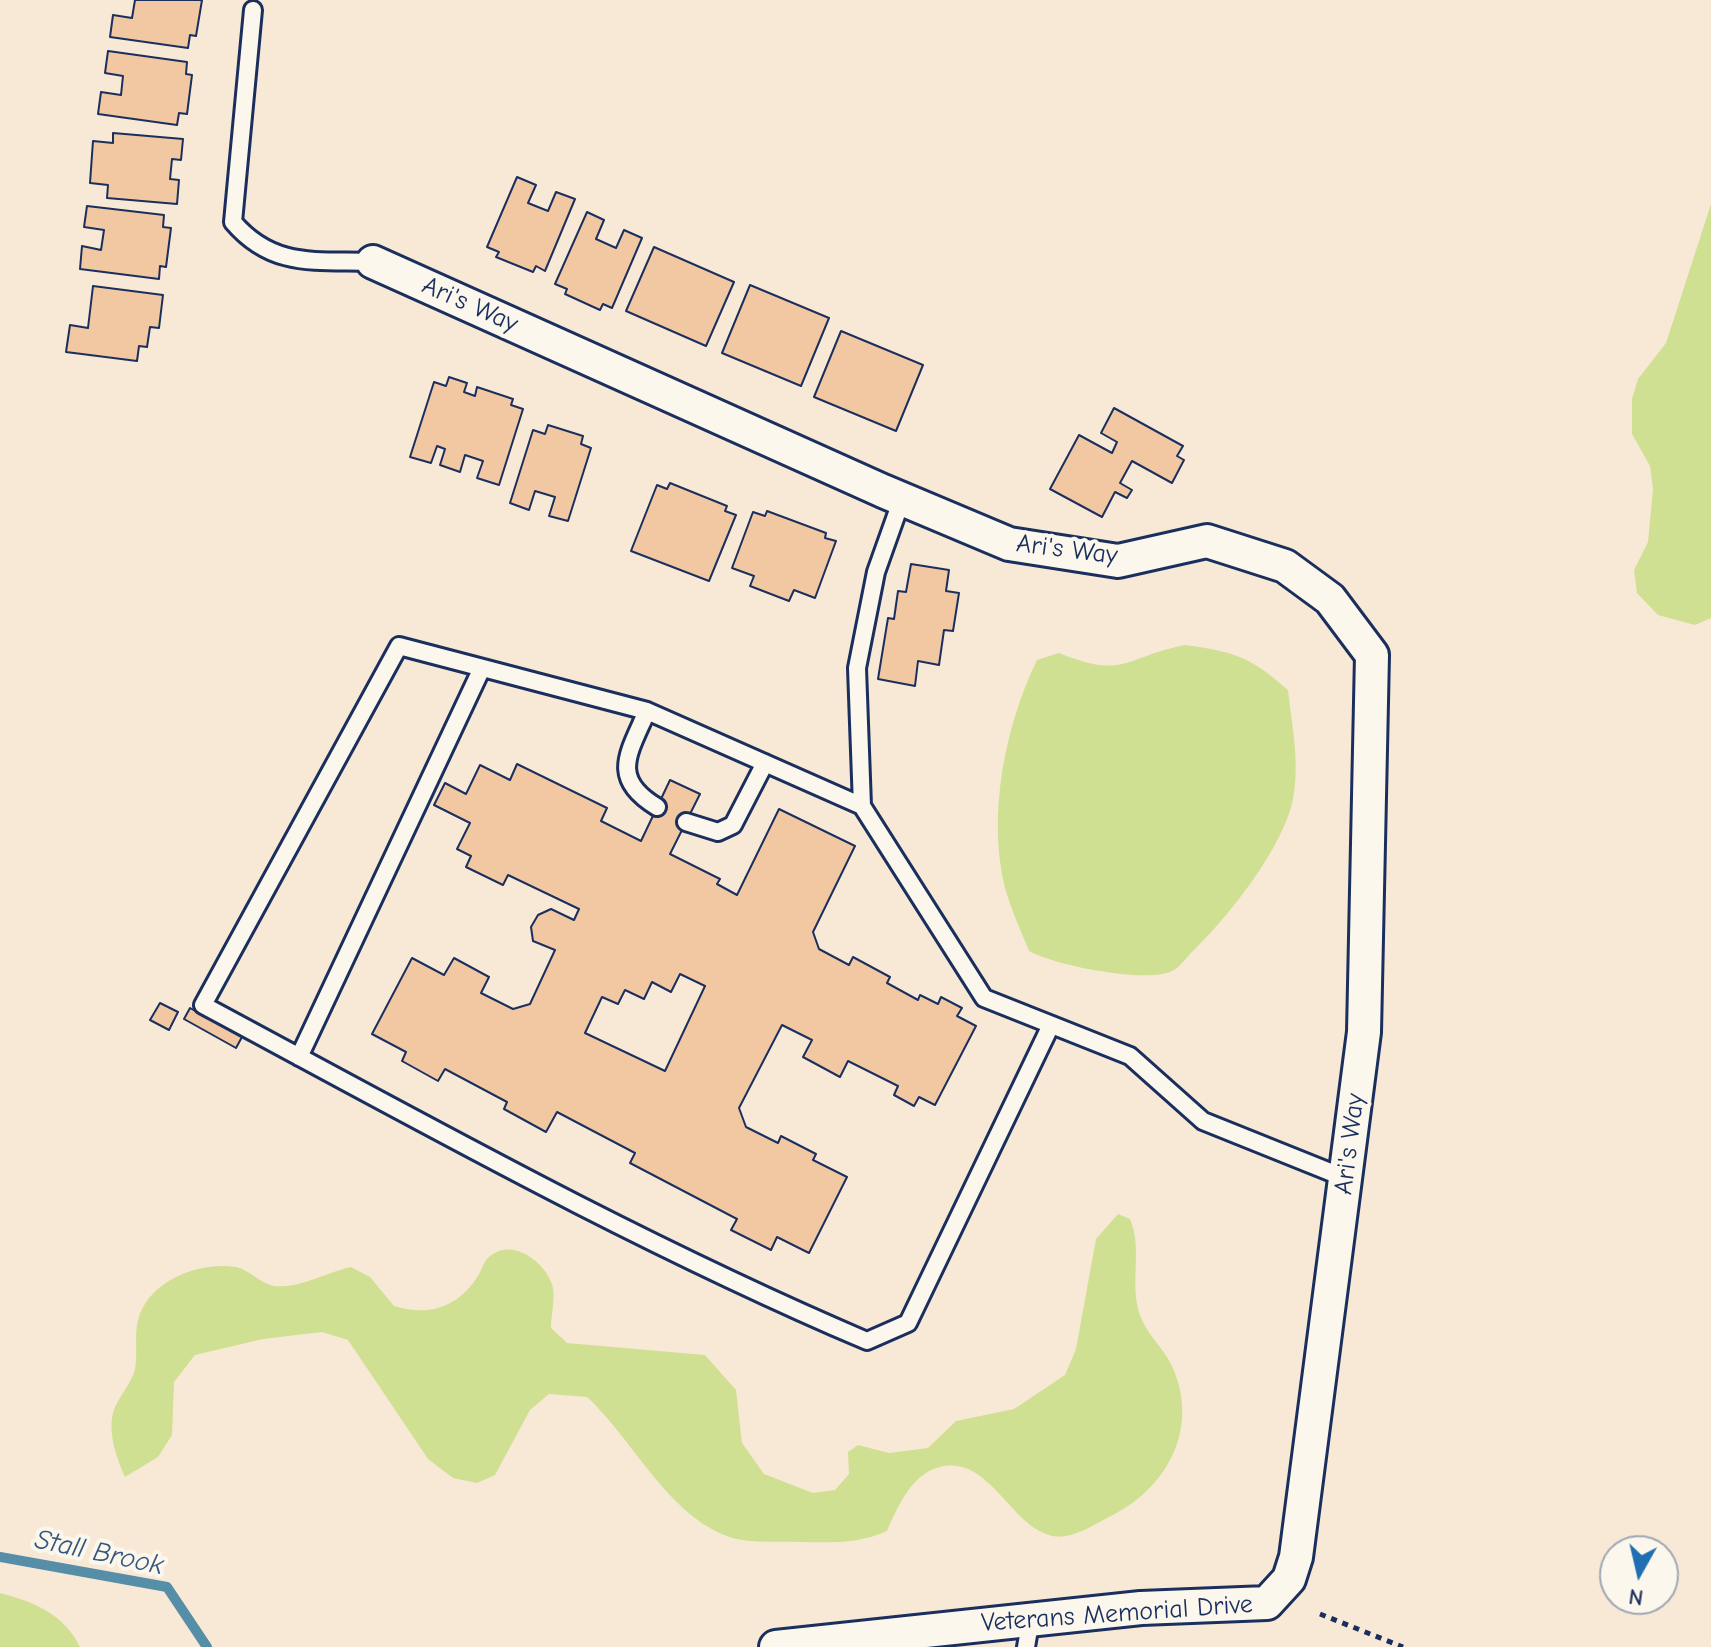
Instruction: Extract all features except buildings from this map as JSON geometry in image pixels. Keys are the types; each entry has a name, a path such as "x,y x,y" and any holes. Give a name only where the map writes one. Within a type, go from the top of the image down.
{"street":[{"name":"Ari's Way","path":"373,262 1009,544 1118,561 1207,541 1285,566 1330,599 1372,655 1364,1032 1296,1557 1289,1579 1267,1603"},
{"name":"Veterans Memorial Drive","path":"776,1647 1028,1632 1141,1608 1267,1603"}],"lane":[{"name":"Ari's Way","path":"253,10 233,222 252,244 283,259 373,262"},
{"path":"902,499 876,572 857,668 862,806 984,998 1130,1056 1203,1121 1345,1178"},
{"path":"862,806 647,711 399,646 203,1005 450,1138 762,1296 867,1341 908,1323 1051,1025"},
{"path":"299,1057 482,668"},
{"path":"647,711 626,761 628,782 638,796 657,807"},
{"path":"686,822 718,832 733,825 765,763"}],"path":[{"path":"1320,1614 1403,1647"}],"green space":[{"path":"1711,204 1711,618 1695,625 1658,615 1637,593 1634,570 1648,542 1653,489 1650,466 1632,434 1632,399 1638,379 1666,343"},
{"path":"1185,645 1241,657 1288,690 1296,772 1293,799 1278,838 1238,900 1208,936 1172,971 1142,975 1100,971 1058,962 1029,951 1005,888 998,831 1002,771 1008,742 1037,660 1059,653 1098,665 1124,664"},
{"path":"1118,1214 1130,1219 1134,1230 1140,1315 1172,1366 1180,1389 1180,1433 1163,1472 1149,1489 1111,1516 1065,1536 1049,1535 1035,1528 985,1480 957,1466 940,1467 921,1476 907,1493 887,1531 875,1535 854,1541 832,1542 760,1542 732,1538 703,1524 684,1509 587,1397 549,1394 530,1410 495,1475 477,1483 453,1478 428,1459 348,1340 322,1332 263,1339 195,1355 174,1382 172,1435 158,1457 125,1477 113,1442 112,1415 135,1369 138,1320 152,1294 177,1277 206,1267 236,1267 269,1285 284,1286 351,1267 370,1277 394,1306 429,1310 450,1303 468,1289 489,1256 510,1250 536,1261 548,1276 554,1294 551,1328 567,1343 705,1355 736,1390 742,1443 764,1474 813,1493 835,1490 849,1474 848,1452 858,1445 889,1453 928,1448 956,1421 1014,1409 1065,1375 1076,1349 1096,1239"},
{"path":"0,1593 47,1611 66,1626 80,1647 0,1647"}],"waterway":[{"name":"Stall Brook","path":"0,1557 167,1587 207,1647"}]}
